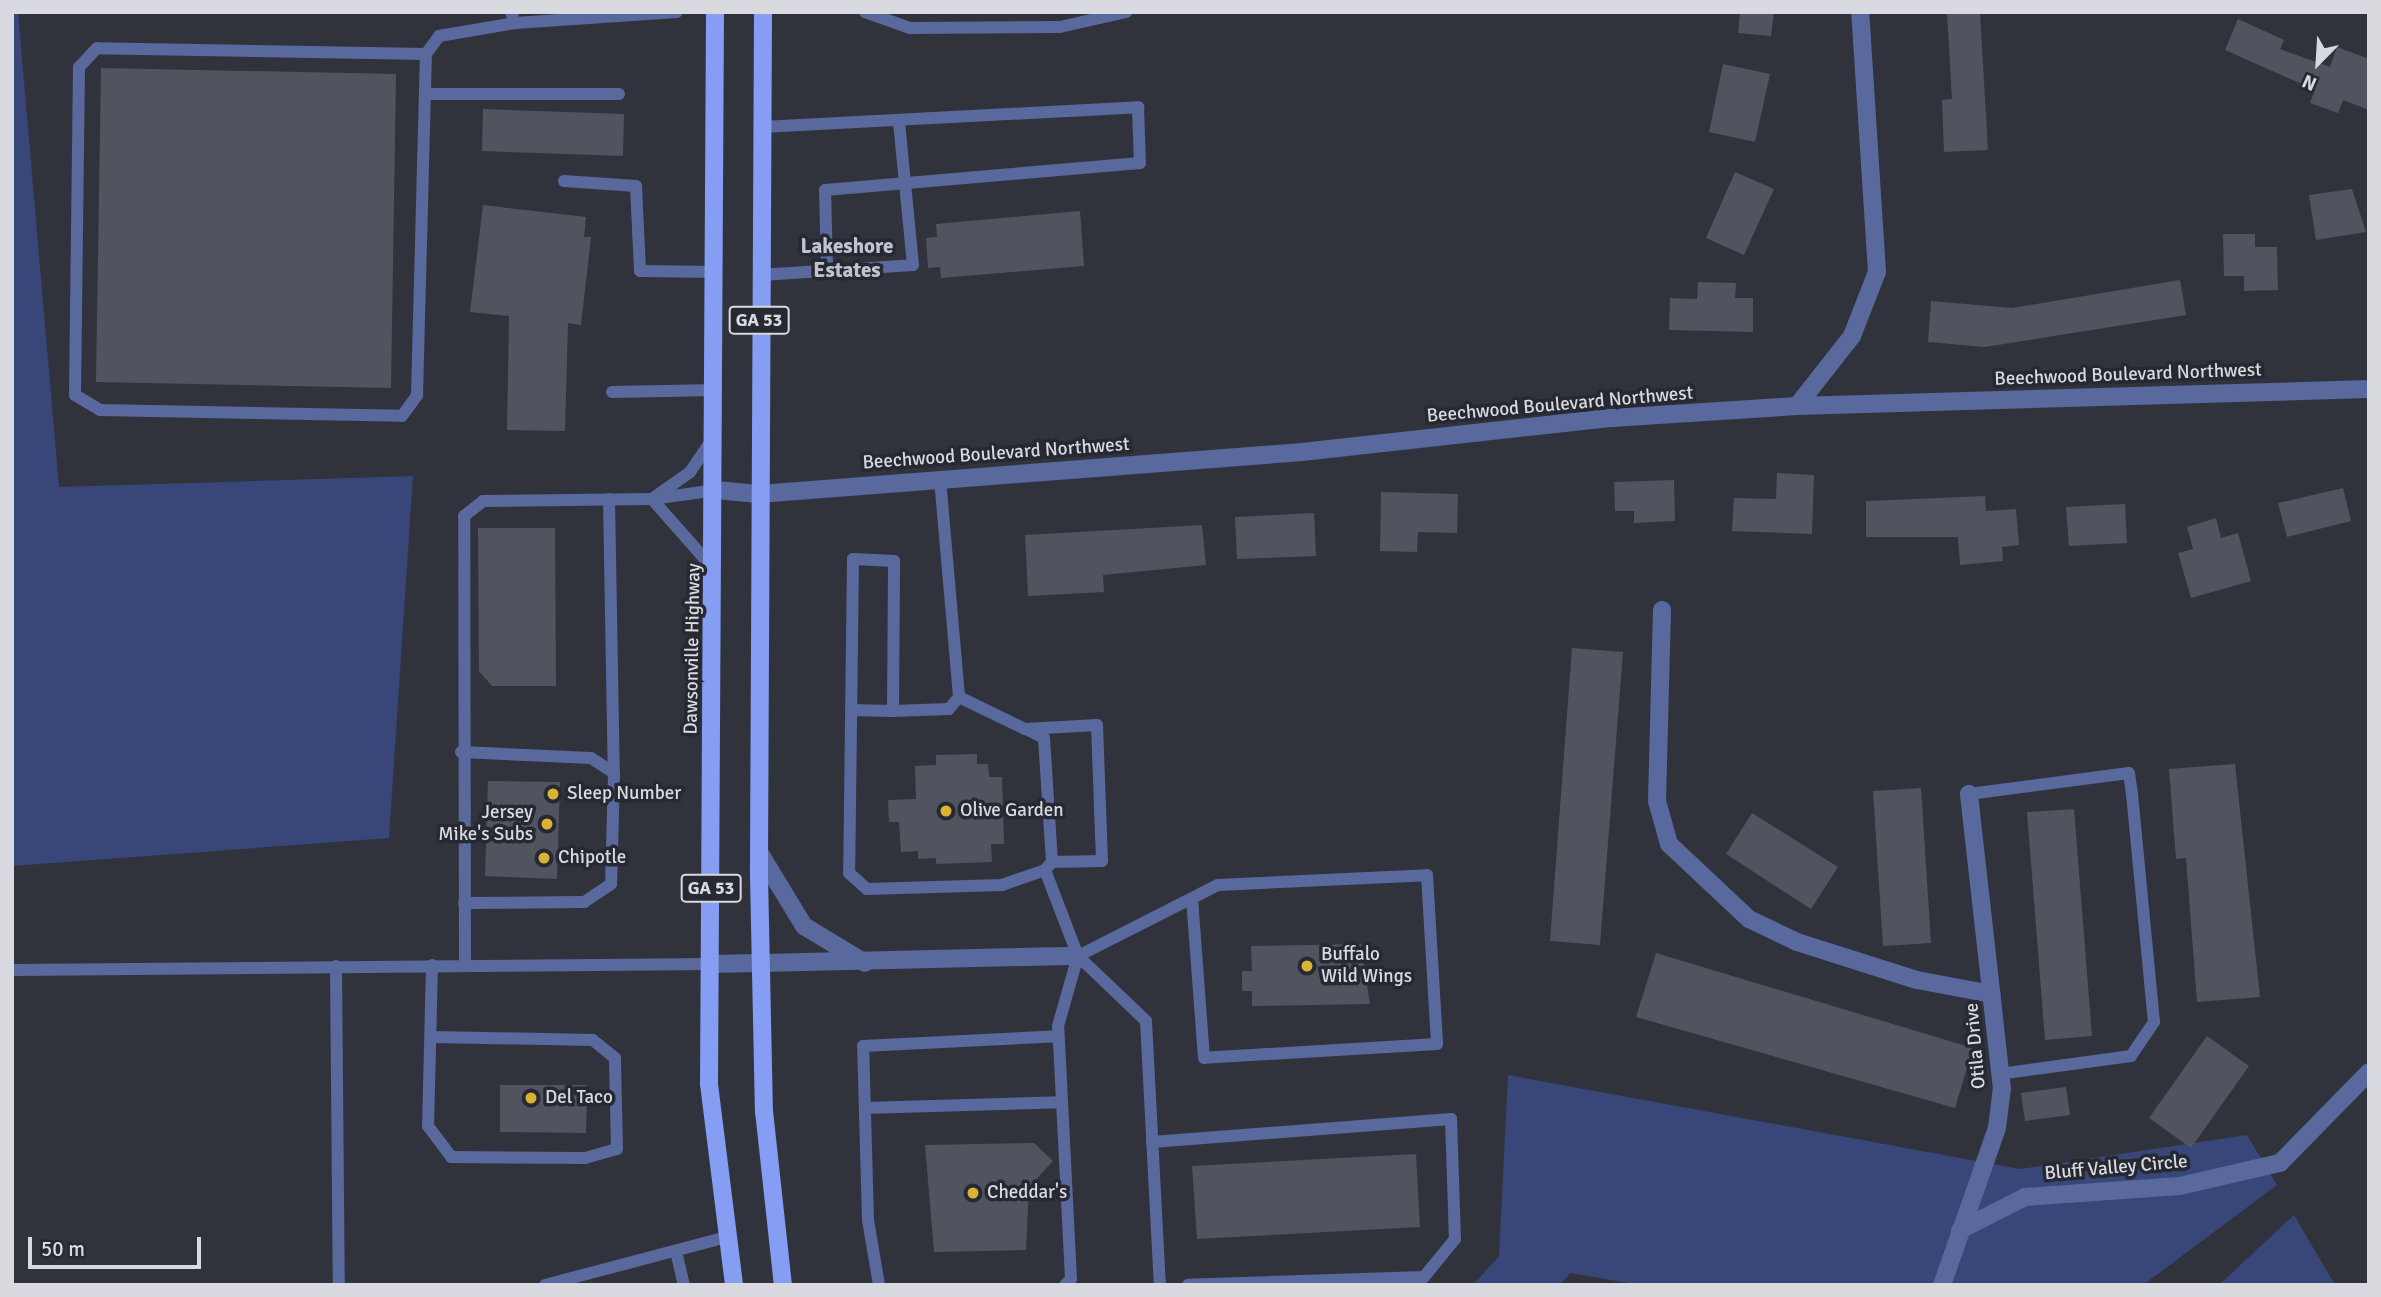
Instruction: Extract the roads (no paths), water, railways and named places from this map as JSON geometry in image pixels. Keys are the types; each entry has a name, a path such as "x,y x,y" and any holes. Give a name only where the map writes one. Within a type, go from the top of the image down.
{"main road":[{"name":"Dawsonville Highway","path":"715,12 716,490 713,964 709,1084 734,1285"},
{"name":"GA 53","path":"763,12 758,494 759,852 764,1111 783,1285"}],"street":[{"path":"1797,406 1852,336 1877,272 1860,12"},
{"name":"Beechwood Boulevard Northwest","path":"716,490 758,494 1797,406 2369,388"},
{"path":"1662,610 1657,801 1669,844 1749,919 1797,942 1917,980 1992,994"},
{"name":"Otila Drive","path":"1942,1285 1997,1128 2000,1074 1969,794"},
{"path":"759,852 804,926 865,963"},
{"path":"713,964 762,967 1078,956"},
{"name":"Bluff Valley Circle","path":"1961,1230 2025,1198 2180,1186 2280,1163 2369,1072"}],"lane":[{"path":"426,54 97,48 79,67 75,395 100,410 402,416 417,395 426,54 439,36 513,17 677,12"},
{"path":"864,12 910,28 1060,27 1126,12"},
{"path":"425,94 619,94"},
{"path":"762,127 899,122 1138,107 1139,163 825,190 827,269"},
{"path":"760,275 913,265 899,122"},
{"path":"564,181 636,186 640,271 716,272"},
{"path":"612,392 716,390"},
{"path":"652,499 690,472 716,434"},
{"path":"851,710 949,709 959,697 940,479"},
{"path":"465,965 461,752 464,516 484,501 652,499 716,490"},
{"path":"464,903 584,902 611,884 614,773 609,499"},
{"path":"652,499 670,513 715,572"},
{"path":"893,710 894,561 853,559 849,873 867,889 1002,885 1048,866 1102,861 1097,725 1025,729"},
{"path":"959,697 1044,738 1048,866 1078,956 1146,1021 1160,1285"},
{"path":"461,752 591,758 614,773"},
{"path":"1969,794 2129,773 2132,794 2154,1022 2132,1056 2000,1074"},
{"path":"1065,1285 1071,1279 1058,1036 1078,956 1192,899 1218,886 1427,875 1437,1044 1204,1058 1192,899"},
{"path":"12,970 713,964"},
{"path":"432,965 433,1037 425,1070 428,1126 451,1157 585,1158 617,1149 615,1058 593,1040 433,1037"},
{"path":"336,966 338,1285"},
{"path":"879,1285 868,1220 863,1046 1058,1036"},
{"path":"865,1108 1062,1102"},
{"path":"1152,1142 1451,1119 1455,1239 1424,1277 1188,1285"},
{"path":"545,1285 727,1237"},
{"path":"676,1251 684,1285"}],"place":[{"name":"Sleep Number","path":"553,794"},
{"name":"Olive Garden","path":"946,811"},
{"name":"Jersey Mike's Subs","path":"547,824"},
{"name":"Chipotle","path":"544,858"},
{"name":"Buffalo Wild Wings","path":"1307,966"},
{"name":"Del Taco","path":"531,1098"},
{"name":"Cheddar's","path":"973,1193"}],"district":[{"name":"Lakeshore Estates","path":"847,258"}]}
